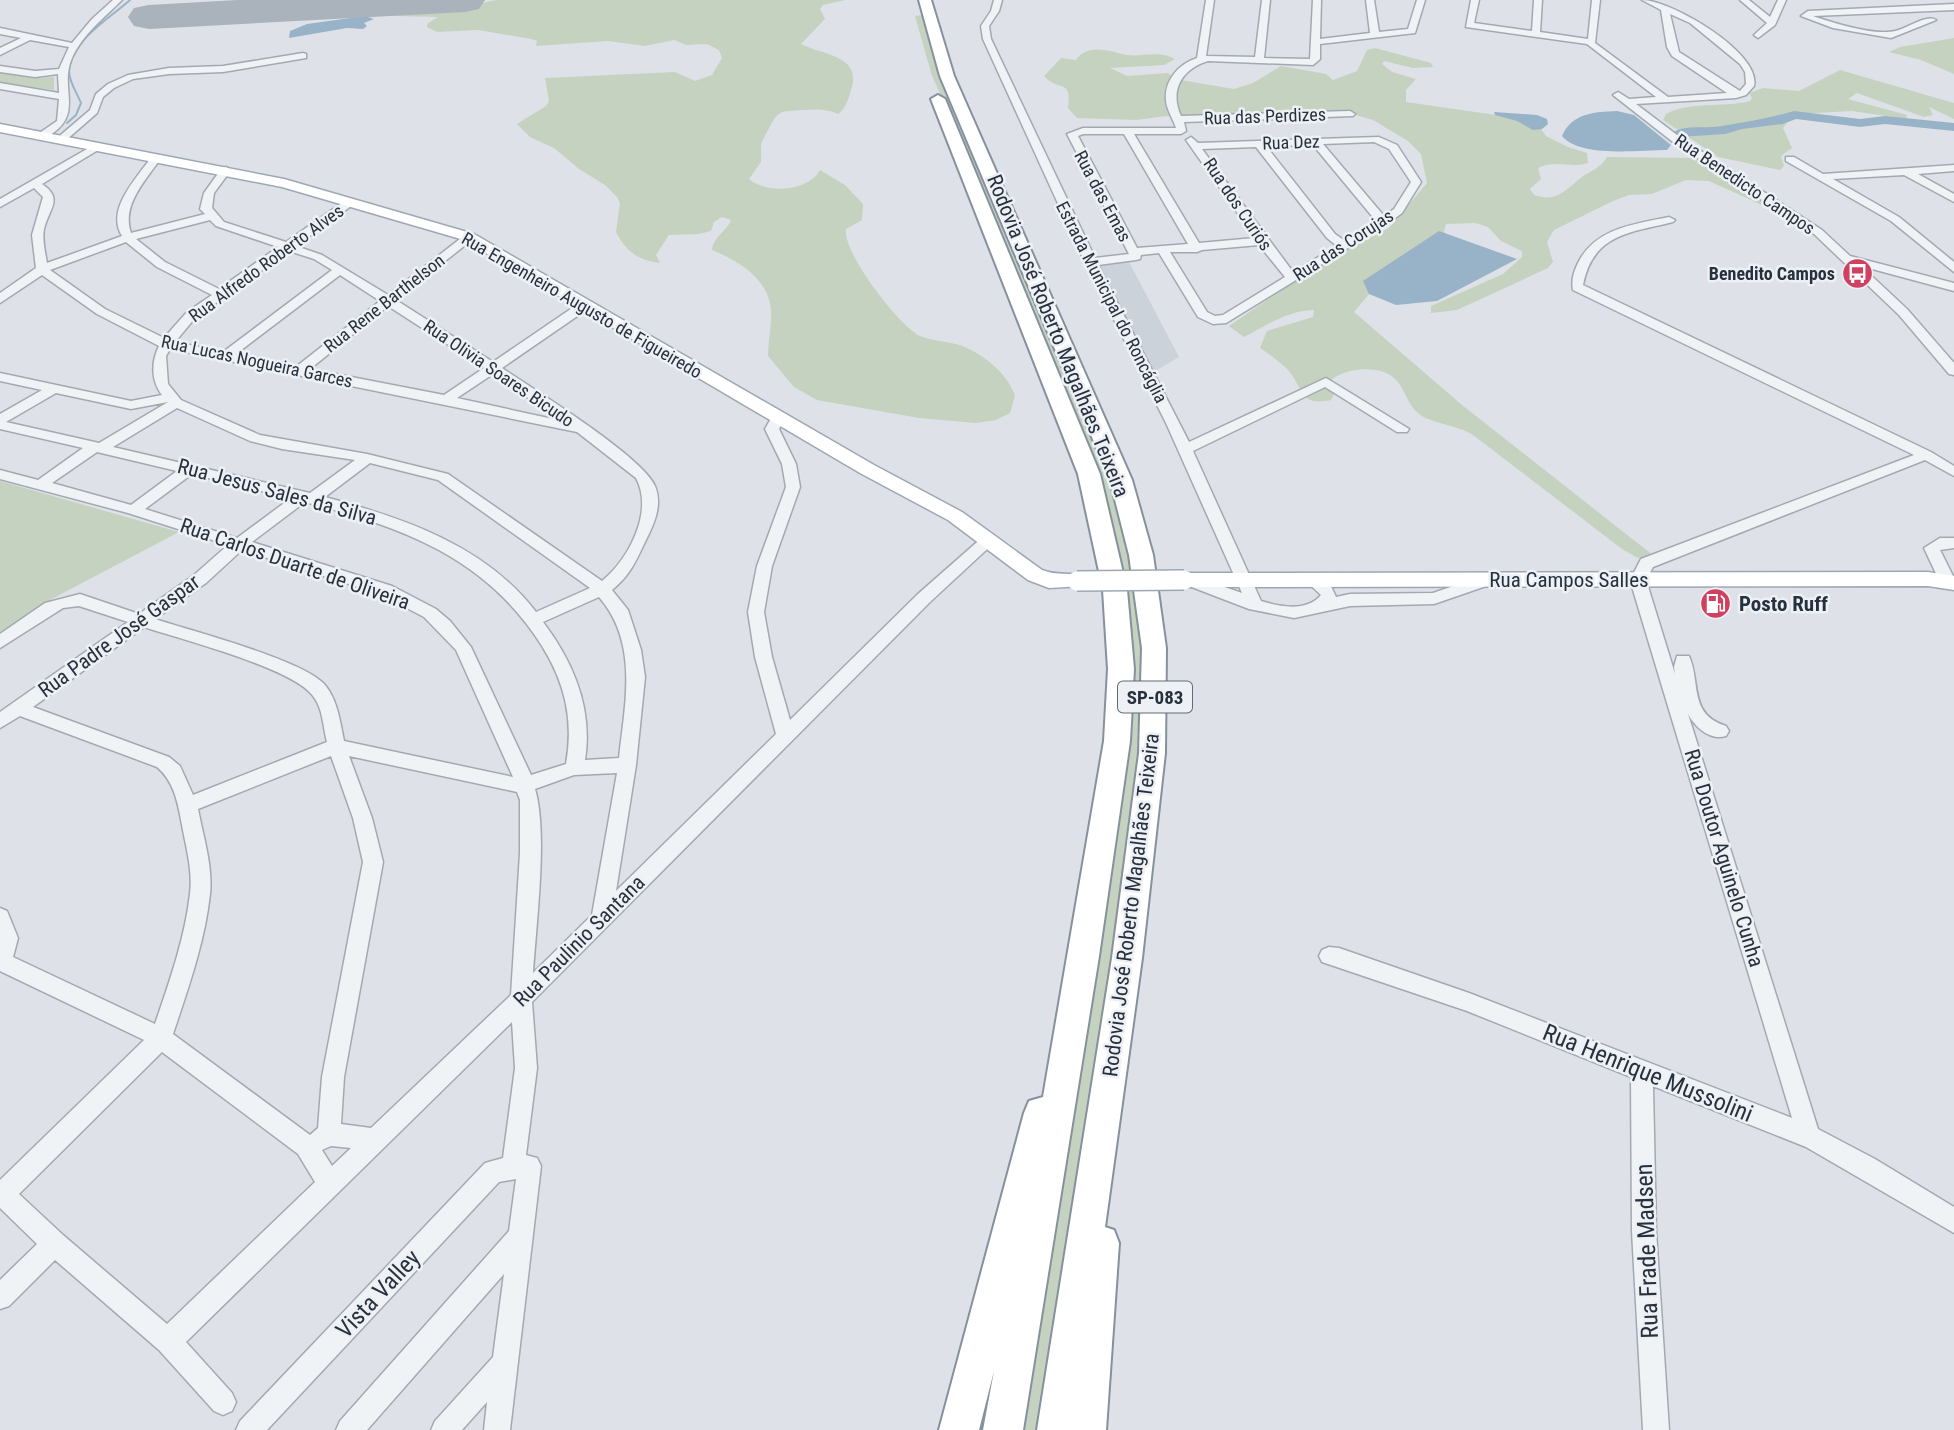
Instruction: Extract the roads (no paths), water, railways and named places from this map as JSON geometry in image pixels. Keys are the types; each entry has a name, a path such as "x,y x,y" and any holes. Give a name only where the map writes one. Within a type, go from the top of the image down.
{"highway":[{"name":"Rodovia José Roberto Magalhães Teixeira","path":"909,0 930,80 1089,474 1100,513 1115,590 1121,669 1118,729 1084,956 1003,1430"},
{"name":"Rodovia José Roberto Magalhães Teixeira","path":"925,0 947,76 1104,435 1121,480 1141,555 1154,648 1154,715 1127,958 1057,1430"},
{"path":"959,1430 1010,1223 1084,956"},
{"path":"1086,1430 1127,958"}],"main road":[{"name":"Rua Engenheiro Augusto de Figueiredo","path":"0,128 226,170 350,202 469,237 778,418 955,516 1035,575 1049,580 1077,581 1186,580"},
{"name":"Rua Campos Salles","path":"1186,580 1270,582 1928,579 1951,582"}],"street":[{"path":"43,136 61,123 65,111 63,71 75,46 118,0"},
{"name":"Estrada Municipal do Roncáglia","path":"998,0 998,7 985,26 987,39 1089,258 1173,423 1255,605"},
{"path":"1205,59 1201,54 1210,0"},
{"path":"1259,60 1266,0"},
{"path":"1180,125 1170,98 1174,76 1186,66 1205,59 1308,64 1315,59 1317,0"},
{"path":"1370,0 1375,36"},
{"path":"1316,42 1409,32 1414,29 1421,0"},
{"path":"1475,0 1469,25 1590,42 1666,100 1736,95 1750,87 1750,72 1747,66 1693,21 1646,0"},
{"path":"1536,33 1538,0"},
{"path":"1590,42 1596,0"},
{"path":"1744,0 1772,23"},
{"path":"1758,35 1772,23 1782,0"},
{"path":"1932,20 1896,34 1885,35 1805,16 1954,7"},
{"path":"1665,8 1671,47 1675,54 1736,95"},
{"path":"0,31 75,46"},
{"path":"0,52 27,38"},
{"path":"223,69 303,56"},
{"path":"0,69 34,74 63,71"},
{"path":"61,139 94,111 99,96 118,82 150,72 243,69"},
{"path":"0,86 63,97"},
{"name":"Rua Benedicto Campos","path":"1666,100 1623,98 1724,172 1787,210 1848,259 1903,312 1954,370"},
{"name":"Rua das Perdizes","path":"1128,131 1350,114"},
{"name":"Rua dos Curiós","path":"1180,125 1293,279"},
{"name":"Rua das Emas","path":"1128,131 1083,131 1072,134 1134,253"},
{"path":"1128,131 1198,248"},
{"path":"1315,141 1384,222"},
{"name":"Rua Dez","path":"1198,146 1383,141"},
{"name":"Rua das Corujas","path":"1163,251 1202,314 1213,320 1226,319 1398,211 1416,182 1393,147 1383,141"},
{"path":"1258,143 1331,236 1345,246"},
{"path":"0,204 98,147"},
{"path":"156,158 125,211 122,221 129,238 147,255 220,294"},
{"path":"1790,159 1895,219 1954,268"},
{"path":"1821,177 1954,168"},
{"path":"0,299 43,269 82,253 210,216 206,209 209,193 226,170"},
{"path":"1906,171 1954,199"},
{"path":"35,184 48,192 50,199 38,234 43,269"},
{"name":"Rua Alfredo Roberto Alves","path":"173,401 161,385 160,356 166,344 191,315 350,202"},
{"name":"Rua Olivia Soares Bicudo","path":"210,216 220,224 318,257 340,270 493,368 633,467 649,488 651,505 648,521 622,573 602,589 533,620"},
{"path":"1669,220 1605,237 1591,248 1579,268 1577,287 1926,455 1954,472"},
{"name":"Rua Rene Barthelson","path":"300,370 469,237"},
{"path":"1089,258 1263,241"},
{"path":"1848,259 1954,287"},
{"name":"Rua Lucas Nogueira Garces","path":"43,269 103,312 166,344 584,430"},
{"path":"227,355 340,270"},
{"path":"446,400 586,306"},
{"path":"0,376 131,405 173,401 255,438 282,445 367,458 431,473 454,483 602,589 620,610 633,650 635,698 602,917"},
{"path":"1183,450 1326,382 1402,429"},
{"path":"0,423 55,388"},
{"path":"41,484 173,401"},
{"path":"541,422 560,414"},
{"path":"778,418 772,429 787,455 793,473 793,487 764,570 756,611 759,634 785,733"},
{"name":"Rua Jesus Sales da Silva","path":"0,423 309,497 399,526 480,566 503,584 533,620 560,665 577,708 574,768"},
{"path":"1638,580 1647,563 1926,455"},
{"name":"Rua Padre José Gaspar","path":"0,721 225,559 239,544 367,458"},
{"path":"133,510 189,468"},
{"name":"Rua Carlos Duarte de Oliveira","path":"0,474 133,510 386,590 411,600 444,625 463,647 518,764 531,824 521,999 526,1068 513,1168"},
{"name":"Rua Paulinio Santana","path":"168,1341 521,999 785,733 924,598 989,540"},
{"path":"1951,582 1932,548 1940,543 1954,543"},
{"path":"1186,580 1224,590 1280,613 1309,610 1350,600 1434,598 1486,580"},
{"name":"Rua Doutor Aguinelo Cunha","path":"1638,580 1809,1137"},
{"path":"1314,581 1323,586 1329,595 1322,606"},
{"path":"1255,605 1255,590 1270,582"},
{"path":"0,642 51,607 70,600 80,600 278,666 304,677 325,699 336,746 370,840 373,862 333,1077 329,1134"},
{"path":"1683,660 1682,667 1697,717 1708,727 1720,731"},
{"path":"18,708 163,762 174,771 188,805 200,872 200,894 182,976 161,1038 2,1193 54,1244 168,1341 223,1402"},
{"path":"188,805 336,746 492,783 524,785 574,768 627,765"},
{"path":"0,917 8,938 1,961 161,1038 306,1146 330,1184"},
{"name":"Rua Henrique Mussolini","path":"1329,956 1434,988 1735,1110 1809,1137 1878,1172 1954,1221"},
{"name":"Rua Frade Madsen","path":"1642,1071 1644,1231 1656,1430"},
{"path":"306,1146 329,1134 374,1140"},
{"path":"497,1430 529,1166 513,1168"},
{"name":"Vista Valley","path":"249,1430 493,1171 513,1168"},
{"path":"349,1430 520,1237"},
{"path":"0,1297 54,1244"},
{"path":"444,1430 506,1362"}],"water":[{"path":"365,16 374,19 364,23 367,26 363,29 347,28 289,38 290,31 307,24"},
{"path":"1617,111 1634,115 1671,145 1667,150 1596,150 1571,143 1562,136 1566,128 1578,118 1592,113"},
{"path":"1494,112 1537,115 1547,119 1548,124 1542,129 1533,130 1517,121 1495,115"},
{"path":"1439,231 1517,259 1437,301 1396,305 1369,294 1363,281"}],"waterway":[{"path":"67,123 76,115 81,103 69,75 71,60 76,50 92,31 130,0"},
{"path":"1679,133 1725,130 1740,125 1783,120 1794,115 1860,123 1885,120 1954,127"}],"place":[{"name":"Benedito Campos","path":"1858,273"},
{"name":"Posto Ruff","path":"1716,604"}]}
